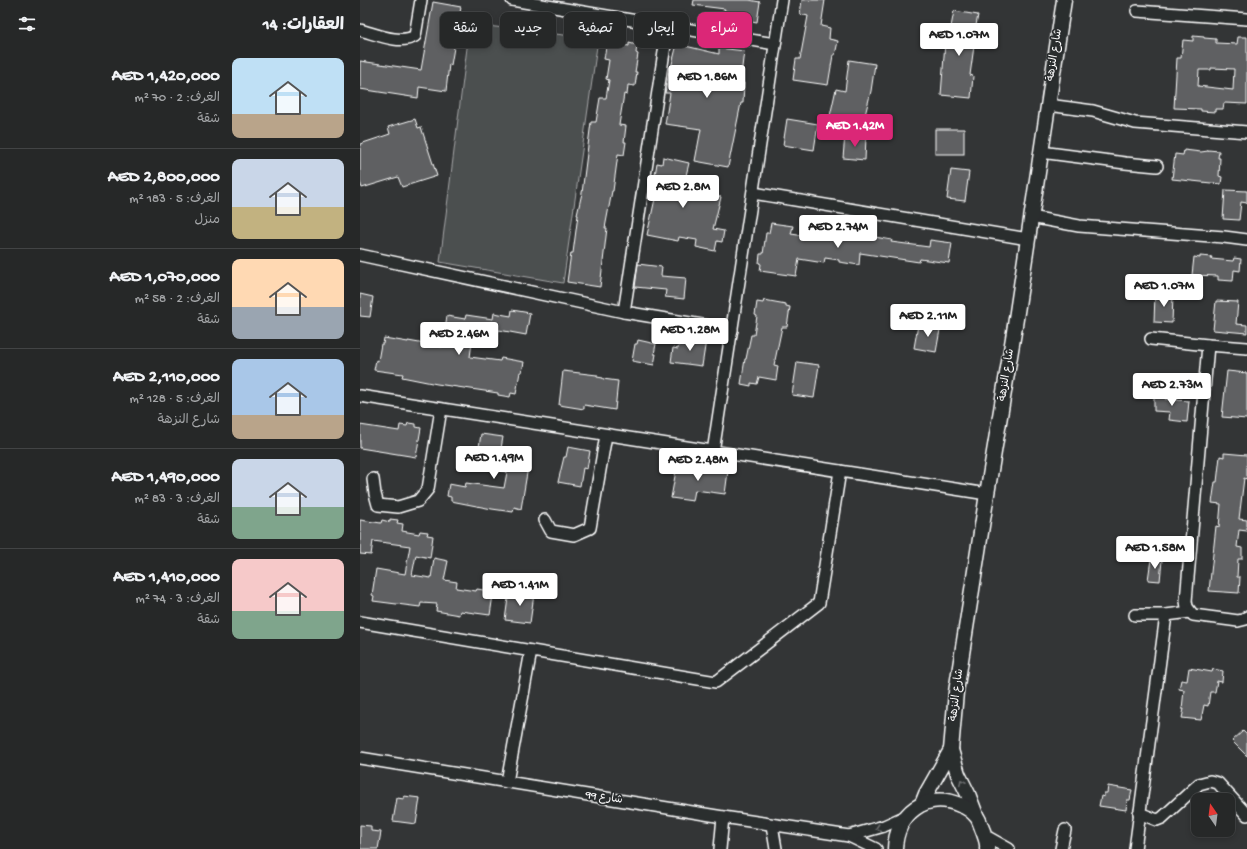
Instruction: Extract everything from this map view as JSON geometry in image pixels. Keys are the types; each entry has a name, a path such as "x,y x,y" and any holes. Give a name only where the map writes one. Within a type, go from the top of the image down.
{"main road":[{"name":"شارع النزهة","path":"987,849 988,846 984,834 968,794 958,774 951,750 956,692 1028,239 1064,0"},
{"name":"شارع النزهة","path":"922,804 926,794 951,750"},
{"path":"895,849 895,839 899,827 906,816 922,804 937,800 952,801 966,807 977,817"}],"street":[{"path":"360,30 401,41 412,38 415,36 421,0"},
{"path":"512,0 533,2 634,20"},
{"path":"713,452 782,0"},
{"path":"1137,11 1247,19"},
{"path":"689,30 775,44"},
{"path":"624,312 665,48"},
{"path":"1048,105 1093,111 1135,123 1247,132"},
{"path":"1041,152 1157,166"},
{"path":"753,193 1028,239"},
{"path":"1031,217 1079,226 1247,240"},
{"path":"360,255 624,312 732,330"},
{"path":"1151,339 1208,346 1247,348"},
{"path":"1208,346 1186,601 1187,607 1193,615 1238,621 1247,619"},
{"path":"360,396 987,494"},
{"path":"373,479 374,494 378,505 398,507 418,501 428,489 441,409"},
{"path":"544,520 551,531 574,535 590,528 606,435"},
{"path":"360,622 716,682 819,603 840,471"},
{"path":"1135,615 1166,615 1190,612"},
{"path":"1135,849 1166,615"},
{"path":"507,782 530,650"},
{"name":"شارع 99","path":"360,758 772,825 849,836 876,849"},
{"path":"1139,814 1157,820 1162,818 1199,784 1210,781 1218,784 1247,815"},
{"name":"شارع 99","path":"849,836 878,828 906,816"},
{"path":"720,849 723,817"},
{"path":"772,825 776,849"},
{"path":"1061,849 1065,830"},
{"path":"984,834 1009,849"}],"shaded area":[{"path":"492,27 500,28 500,48 556,48 556,34 564,35 564,48 597,48 563,283 440,262 467,48 492,48"}],"building":[{"path":"694,0 749,0 760,2 757,22 752,21 752,12 732,12 724,11 725,9 693,5"},
{"path":"802,0 825,0 821,26 830,28 829,39 838,41 835,55 833,55 828,85 793,80 796,59 800,59 808,16 800,14"},
{"path":"433,2 461,7 460,12 440,12 440,48 454,48 451,65 449,64 446,91 419,87 418,98 360,89 360,61 421,70"},
{"path":"954,11 978,15 972,46 974,46 970,75 973,76 971,98 941,95 945,43 948,43"},
{"path":"1193,36 1216,39 1216,43 1237,44 1238,37 1247,37 1247,104 1224,103 1223,109 1215,109 1215,112 1201,111 1201,109 1174,108 1177,58 1181,58 1183,40 1193,41","holes":["1211,68 1234,69 1233,90 1198,86 1199,70 1211,70"]},
{"path":"629,43 634,44 634,48 637,48 636,53 638,54 635,72 637,72 635,86 628,85 627,95 624,94 619,125 626,126 624,142 626,142 624,155 618,154 613,191 605,228 607,228 600,287 567,282 571,253 573,253 577,215 582,193 591,122 596,122 600,98 606,98 609,80 606,79 609,60 604,59 606,48 626,48 626,45 629,46"},
{"path":"689,47 719,54 719,48 744,51 740,83 744,83 743,103 741,103 728,167 695,161 701,129 665,124 670,93 665,93 676,48"},
{"path":"849,60 875,64 871,91 863,123 830,116 836,89 845,91"},
{"path":"415,119 418,128 421,127 437,176 402,187 398,177 362,188 360,182 360,144 390,134 388,127"},
{"path":"787,119 818,124 814,150 783,145"},
{"path":"935,129 964,129 964,154 935,154"},
{"path":"845,135 866,137 865,160 843,158"},
{"path":"1184,150 1201,152 1208,150 1219,151 1219,176 1222,177 1221,184 1172,179 1175,154 1183,155"},
{"path":"663,157 689,163 683,188 721,197 713,229 724,231 722,242 717,241 715,251 696,247 697,240 679,237 678,241 647,235 660,176 655,175 657,163 662,164"},
{"path":"951,170 969,172 965,201 947,199"},
{"path":"1225,190 1247,191 1247,203 1241,202 1239,220 1223,219"},
{"path":"771,223 793,226 791,234 811,237 811,232 843,236 844,228 852,229 852,231 863,232 863,235 892,240 891,242 929,247 930,240 952,243 949,263 920,259 919,262 860,253 859,265 825,258 824,263 799,259 796,276 760,271 760,254 763,254 766,233 769,233"},
{"path":"1200,256 1212,257 1211,259 1233,261 1234,258 1241,259 1240,271 1234,270 1233,281 1218,280 1218,276 1192,275 1194,257 1200,258"},
{"path":"638,264 662,267 661,276 686,278 684,299 665,297 666,290 635,287"},
{"path":"360,294 373,297 370,317 360,316"},
{"path":"1155,294 1173,295 1172,323 1154,322"},
{"path":"764,300 786,304 786,306 790,307 787,327 782,327 774,365 778,366 776,380 759,377 757,384 751,383 751,386 741,384 751,335 754,335 757,316 755,315 757,302 763,303"},
{"path":"1216,301 1238,302 1236,324 1247,325 1247,333 1213,330"},
{"path":"512,310 530,313 526,335 499,330 497,332 496,340 478,337 477,343 472,342 470,357 500,361 501,358 524,362 522,372 520,372 516,394 511,393 510,397 498,395 498,393 402,377 403,374 374,370 384,338 442,347 447,316 465,319 466,315 493,319 494,313 511,316"},
{"path":"933,323 941,324 936,352 914,348 918,325 932,328"},
{"path":"687,337 706,340 702,366 671,362 673,348 678,349 679,342 686,343"},
{"path":"638,340 656,344 654,365 632,361 635,344 637,344"},
{"path":"797,362 819,365 814,398 792,395"},
{"path":"563,371 597,375 597,377 603,379 618,381 615,410 584,405 584,409 559,405"},
{"path":"1227,371 1247,373 1247,419 1222,417"},
{"path":"1154,392 1166,393 1165,399 1189,401 1187,422 1169,420 1170,412 1154,411"},
{"path":"408,423 416,424 416,427 421,428 416,457 360,448 360,425 399,431 400,425 407,426"},
{"path":"481,434 503,437 499,460 524,463 524,466 528,467 521,509 514,507 513,512 492,509 451,501 451,497 447,496 449,484 465,487 466,483 504,488 507,472 476,467"},
{"path":"568,447 590,451 587,469 583,468 580,486 558,482"},
{"path":"1224,453 1247,455 1247,479 1244,478 1239,519 1247,520 1247,531 1239,530 1237,547 1242,548 1242,559 1238,559 1237,577 1240,577 1239,593 1209,591 1216,526 1219,527 1221,504 1212,503 1215,482 1217,482 1220,456 1224,457"},
{"path":"677,465 705,470 705,468 728,471 725,494 695,490 693,501 671,498"},
{"path":"390,519 398,520 397,523 403,524 402,531 419,534 420,531 428,532 427,535 433,536 430,558 416,555 412,575 431,578 434,558 448,561 444,580 457,582 456,588 476,591 477,589 490,591 491,587 502,588 501,596 493,595 490,615 460,611 459,615 436,611 437,604 421,603 420,607 373,601 374,596 372,595 376,569 405,574 410,546 373,541 371,555 360,554 360,520 381,523 382,520 390,522"},
{"path":"1151,559 1162,560 1160,581 1148,580"},
{"path":"509,591 534,594 530,623 505,620"},
{"path":"1189,668 1212,672 1213,669 1223,671 1222,682 1217,681 1215,692 1210,692 1208,706 1204,705 1201,720 1182,718 1184,709 1182,709 1184,690 1179,689 1181,680 1187,681"},
{"path":"1243,731 1247,735 1247,756 1232,741"},
{"path":"1108,786 1132,790 1130,800 1127,800 1126,810 1099,806 1101,796 1104,797 1104,793 1107,793"},
{"path":"404,796 420,798 416,824 393,821 397,798 404,799"},
{"path":"360,825 371,826 371,831 381,832 378,849 360,849"}]}
